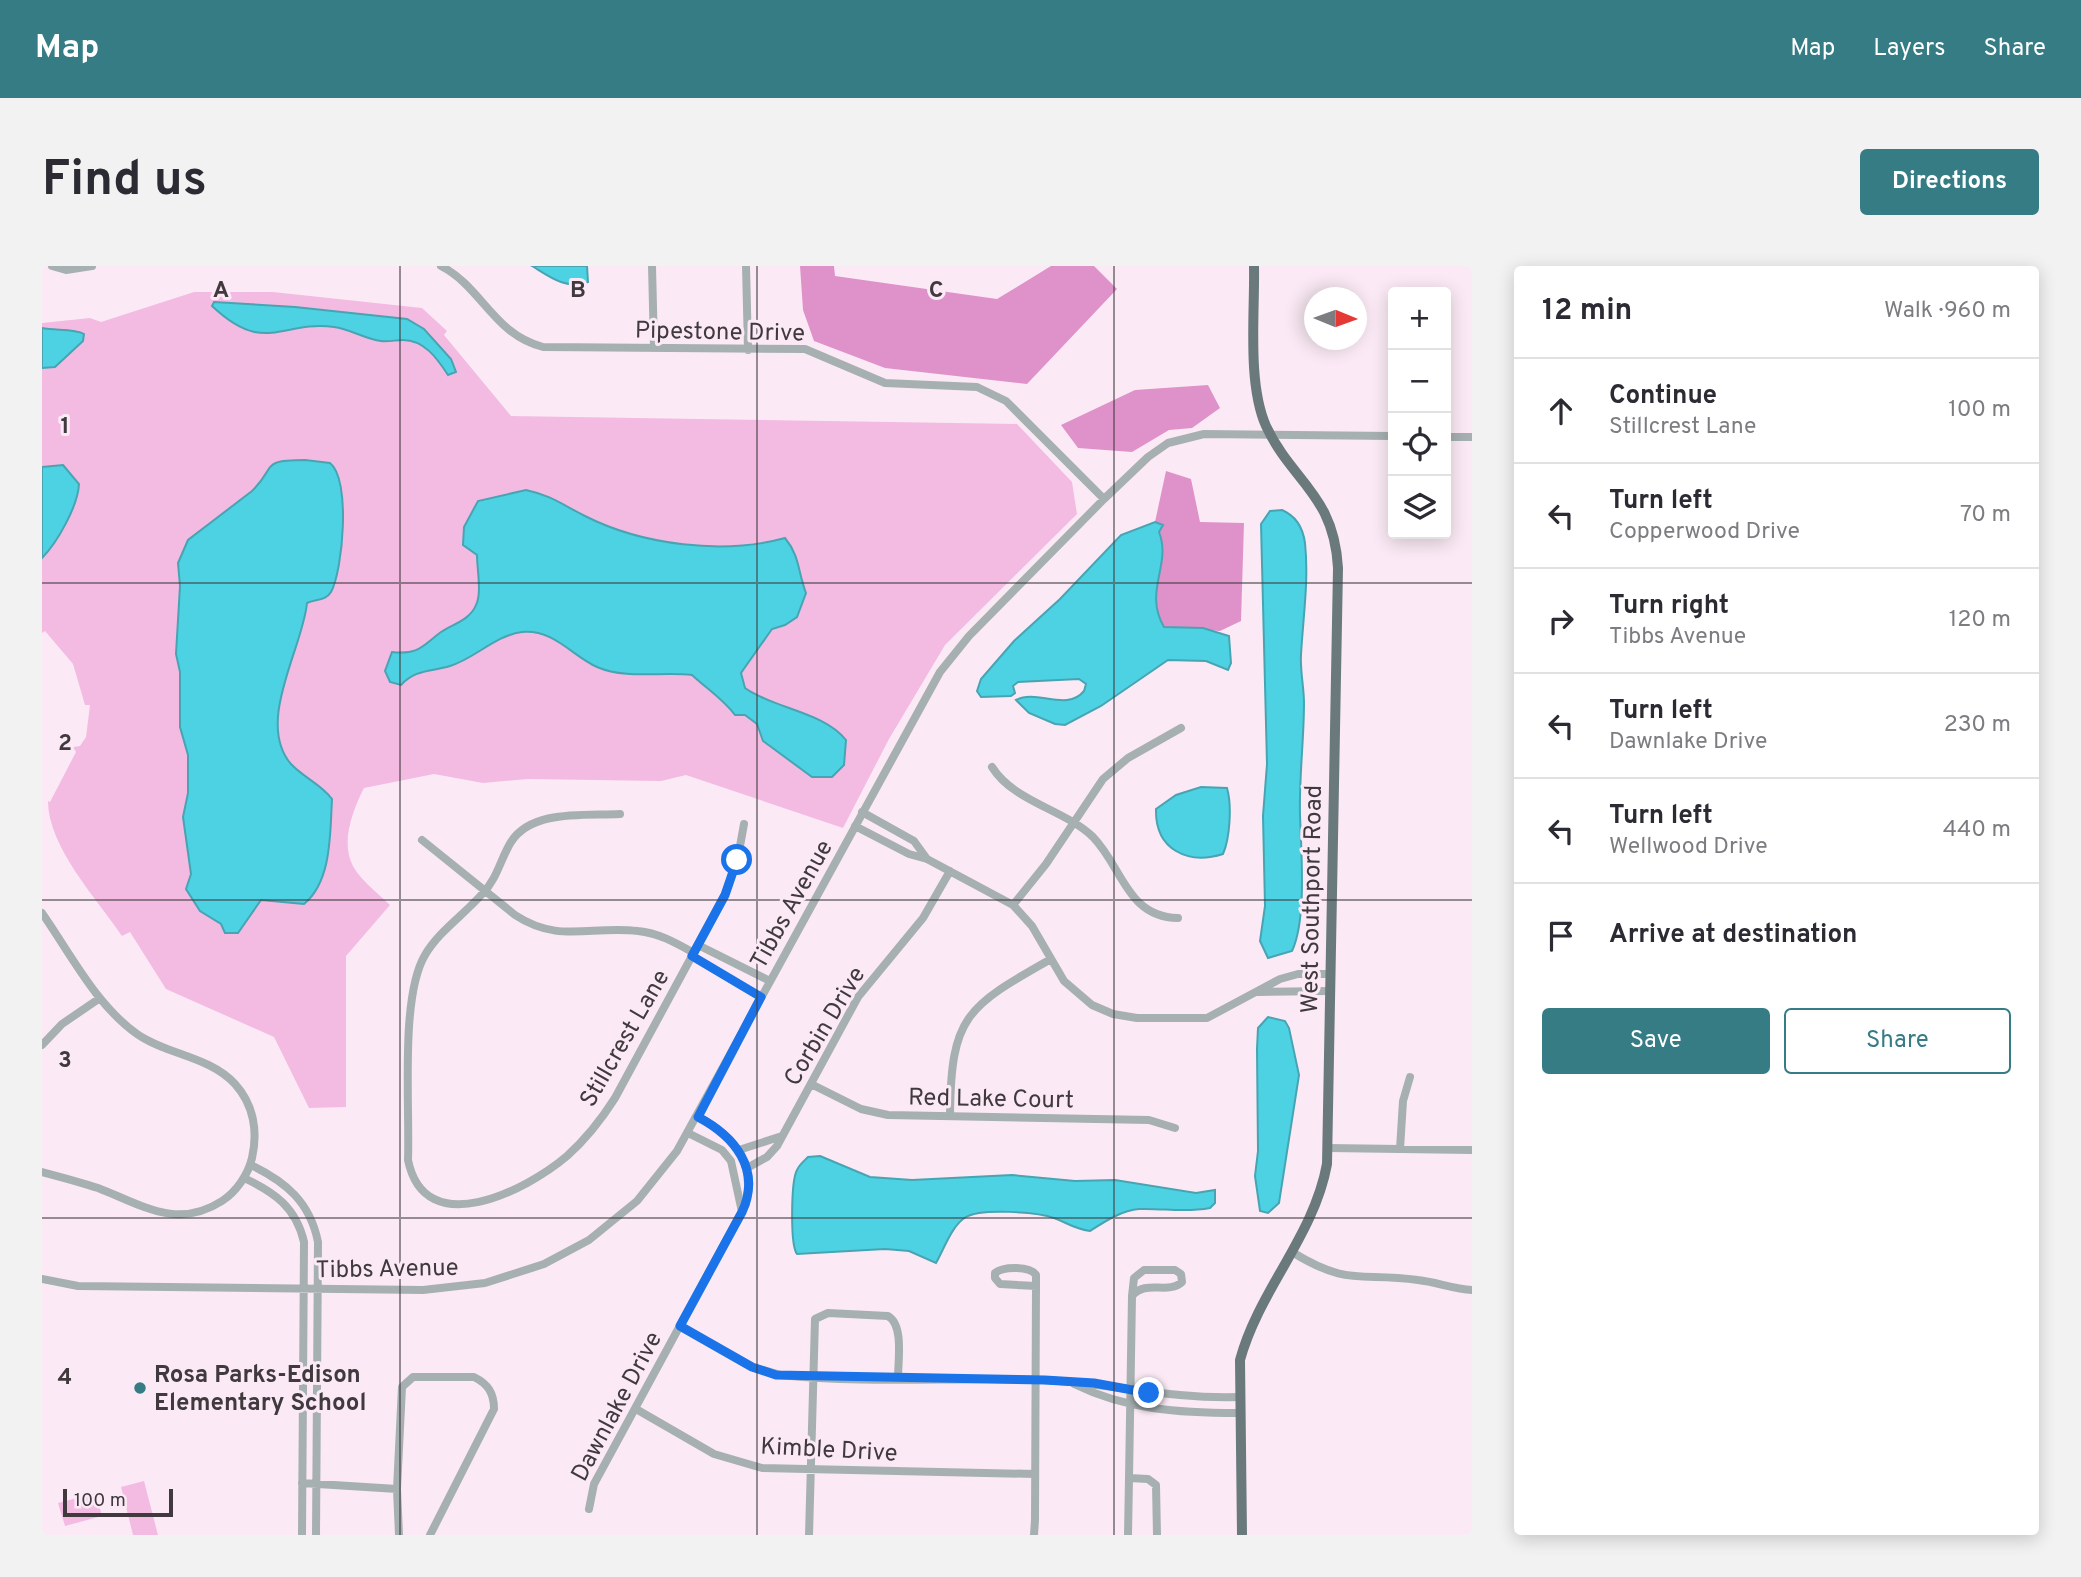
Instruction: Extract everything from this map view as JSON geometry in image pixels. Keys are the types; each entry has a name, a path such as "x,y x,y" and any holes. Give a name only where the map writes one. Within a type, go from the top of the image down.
{"main road":[{"name":"West Southport Road","path":"1242,1535 1238,1413 1240,1360 1248,1333 1321,1191 1328,1148 1337,561 1331,530 1316,496 1271,435 1258,402 1254,266"}],"street":[{"path":"52,266 75,270 92,266"},
{"name":"Pipestone Drive","path":"441,266 454,274 521,340 542,347 805,349 885,383 965,385 985,390 1014,409 1104,499"},
{"path":"652,266 654,347"},
{"path":"747,266 748,350"},
{"name":"Tibbs Avenue","path":"42,1279 78,1286 451,1288 501,1279 544,1264 589,1240 630,1208 698,1117 933,682 950,658 1104,499 1148,457 1176,440 1204,435 1388,436"},
{"path":"1451,437 1472,437"},
{"path":"1013,905 1109,772 1181,728"},
{"path":"992,767 1007,785 1073,821 1102,848 1139,905 1157,915 1178,918"},
{"path":"862,812 914,841 927,859"},
{"path":"485,891 513,839 528,825 545,820 620,814"},
{"name":"Stillcrest Lane","path":"485,891 428,951 417,971 412,991 408,1160 413,1176 424,1191 447,1204 474,1203 527,1183 567,1156 609,1107 729,887 744,824"},
{"path":"855,826 909,854 927,859 1013,905 1030,923 1064,981 1081,997 1105,1011 1127,1017 1207,1018 1290,976 1330,974"},
{"path":"422,840 519,918 545,929 576,933 642,931 770,981"},
{"name":"Corbin Drive","path":"746,1165 768,1155 782,1136 858,997 923,918 950,871"},
{"path":"42,913 100,998 122,1023 138,1035 209,1065 236,1084 246,1099 254,1122 256,1141 251,1165 228,1197 211,1208 190,1215 170,1216 148,1211 90,1186 42,1172"},
{"path":"695,951 761,997"},
{"path":"950,1116 952,1057 966,1023 996,990 1051,959"},
{"path":"1258,992 1330,991"},
{"path":"42,1045 62,1024 100,998"},
{"path":"1400,1149 1403,1101 1410,1077"},
{"name":"Red Lake Court","path":"811,1084 874,1113 1152,1120 1175,1128"},
{"path":"698,1117 722,1130 739,1150 746,1165 733,1166"},
{"path":"688,1133 722,1150 733,1166 742,1212"},
{"path":"739,1150 782,1136"},
{"path":"1328,1148 1472,1150"},
{"path":"251,1165 285,1184 310,1215 319,1245 316,1535"},
{"name":"Dawnlake Drive","path":"589,1509 594,1484 742,1212 748,1191 746,1165"},
{"path":"244,1178 276,1195 296,1218 304,1245 302,1535"},
{"path":"1292,1252 1325,1271 1344,1277 1413,1279 1472,1290"},
{"path":"1034,1535 1036,1286 1032,1270 1002,1269 995,1273 1000,1284 1036,1286"},
{"path":"1128,1535 1132,1282 1140,1272 1180,1272 1182,1279 1179,1285 1144,1287 1132,1296"},
{"path":"809,1535 815,1319 828,1313 888,1315 893,1318 897,1327 898,1378"},
{"path":"680,1326 752,1367 776,1375 1035,1380 1094,1383 1180,1397 1238,1397"},
{"path":"399,1535 399,1399 405,1382 421,1377 474,1377 488,1387 494,1400 492,1416 430,1535"},
{"path":"1073,1383 1130,1404 1167,1412 1238,1413"},
{"name":"Kimble Drive","path":"636,1409 695,1444 729,1459 770,1469 1034,1474"},
{"path":"1129,1478 1149,1479 1156,1485 1157,1535"},
{"path":"302,1483 397,1489"}],"shaded area":[{"path":"800,266 834,266 835,276 997,299 1051,266 1094,266 1117,289 1027,384 885,368 814,341 803,310"},
{"path":"194,292 273,292 422,308 447,331 444,335 511,416 1017,424 1072,482 1077,514 945,645 889,739 843,828 686,775 661,781 528,779 483,783 434,774 364,788 350,825 349,855 359,875 390,905 346,956 346,1107 309,1108 274,1037 166,989 130,932 122,936 76,872 56,836 50,818 48,801 50,802 76,752 73,747 80,746 86,737 90,705 85,705 73,664 45,631 42,633 42,323 90,318 101,322"},
{"path":"1208,385 1220,408 1192,428 1169,430 1132,452 1078,448 1061,425 1135,390"},
{"path":"1166,471 1191,479 1200,522 1244,523 1241,621 1220,631 1164,627 1158,611 1155,583 1162,551 1159,532 1163,525 1155,522"},
{"path":"144,1481 158,1535 133,1535 121,1487"},
{"path":"96,1493 102,1516 65,1526 58,1503"}],"water":[{"path":"532,266 587,266 588,282 565,283"},
{"path":"214,302 295,307 407,319 424,329 451,359 456,372 448,375 429,351 411,341 381,341 334,327 316,326 260,333 230,321 212,306"},
{"path":"42,328 80,332 84,334 83,341 55,367 42,368"},
{"path":"281,461 330,463 337,472 343,505 341,546 331,592 323,598 307,603 279,706 278,727 281,747 291,764 332,799 328,856 320,883 304,904 261,900 238,933 225,933 221,924 200,911 186,889 191,874 183,817 188,793 188,755 180,727 180,672 176,654 180,586 178,563 188,540 252,491 271,466"},
{"path":"63,465 79,484 78,493 66,524 42,558 42,467"},
{"path":"526,490 550,498 607,526 657,540 736,546 785,538 796,558 806,593 797,617 772,629 741,673 745,688 825,723 837,731 846,740 844,765 832,777 812,777 763,741 757,724 745,715 735,715 692,675 608,671 588,662 553,639 533,632 512,634 459,663 418,674 401,685 390,682 385,671 392,652 408,652 420,648 465,618 476,605 479,588 477,555 463,545 464,527 478,501"},
{"path":"1282,510 1295,519 1301,528 1306,557 1301,661 1304,703 1300,800 1302,884 1300,922 1292,951 1268,958 1260,941 1265,906 1263,816 1267,764 1261,524 1270,511"},
{"path":"1155,522 1163,525 1159,532 1162,556 1156,602 1164,627 1203,628 1229,636 1231,663 1228,670 1206,661 1168,660 1101,706 1065,725 1055,724 1029,713 1016,700 1033,697 1069,700 1084,691 1086,684 1079,679 1018,682 1013,686 1015,693 1011,696 981,697 977,691 981,679 1014,641 1060,599 1121,535"},
{"path":"1201,787 1227,788 1229,803 1230,821 1223,854 1210,857 1186,855 1176,851 1161,835 1157,823 1156,809 1176,795"},
{"path":"1268,1017 1285,1021 1289,1028 1299,1075 1279,1203 1268,1213 1260,1211 1255,1176 1258,1151 1258,1028"},
{"path":"820,1156 870,1177 912,1180 1012,1175 1075,1181 1115,1180 1196,1193 1215,1190 1215,1203 1210,1208 1201,1209 1133,1210 1113,1217 1090,1231 1036,1214 973,1214 957,1226 936,1263 909,1251 885,1249 797,1254 792,1226 795,1176 799,1166 808,1157"}],"place":[{"name":"Rosa Parks-Edison Elementary School","path":"140,1388"}],"route":[{"path":"737,860 725,895 692,956 761,997 698,1117 722,1130 741,1152 749,1180 748,1191 742,1212 680,1326 752,1367 776,1375 1045,1380 1094,1383 1149,1393"}]}
